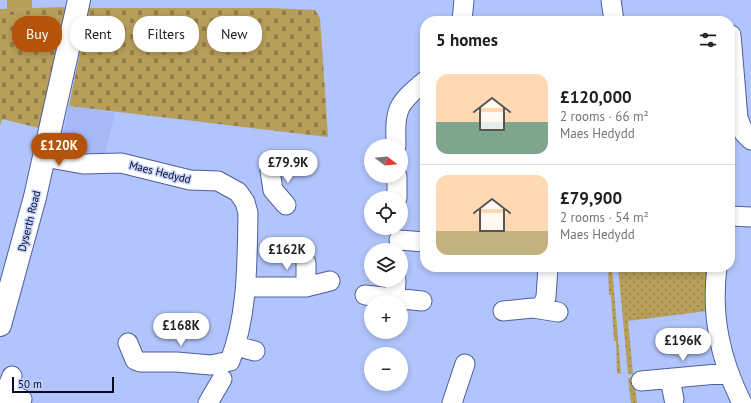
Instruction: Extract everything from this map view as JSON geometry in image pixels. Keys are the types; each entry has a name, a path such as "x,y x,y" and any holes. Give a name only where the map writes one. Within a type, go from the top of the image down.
{"main road":[{"name":"Dyserth Road","path":"0,325 4,299 44,157 79,0"}],"street":[{"path":"462,16 464,0"},
{"path":"611,0 613,16"},
{"path":"396,139 396,114 399,107 409,94 420,85"},
{"path":"735,88 738,118 744,133 751,140"},
{"name":"Maes Hedydd","path":"44,157 82,164 127,163 190,180 218,181 238,192 245,202"},
{"path":"270,172 273,190 286,205"},
{"path":"128,343 135,360 140,362 176,362 211,365 230,361 236,346 242,320 246,287 248,213 245,202 273,190"},
{"path":"735,216 751,217"},
{"path":"398,239 420,241"},
{"path":"306,263 306,287"},
{"path":"503,311 550,310 546,297 548,272"},
{"path":"716,272 715,284 716,326 728,373 742,403"},
{"path":"246,287 306,287 330,281"},
{"path":"365,295 396,289 422,301"},
{"path":"236,346 254,351"},
{"path":"452,403 464,364"},
{"path":"641,381 728,373"},
{"path":"670,378 674,399"},
{"path":"208,403 222,379"}],"shaded area":[{"path":"69,106 115,113 104,158 70,152 62,143"}],"green space":[{"path":"7,0 32,0 32,8 7,9"},
{"path":"68,7 62,32 62,16 12,16 12,52 57,52 39,128 2,119 0,126 0,13 30,10 32,8"},
{"path":"32,8 31,10 0,13 0,9"},
{"path":"89,8 271,8 315,10 320,18 328,137 69,106 80,52 125,52 125,16 87,16"},
{"path":"608,272 612,272 621,374 617,373 616,341 614,341 611,295 609,295"},
{"path":"618,272 710,272 707,311 628,321 633,374 628,374"},
{"path":"628,378 634,378 637,403 631,403"}]}
